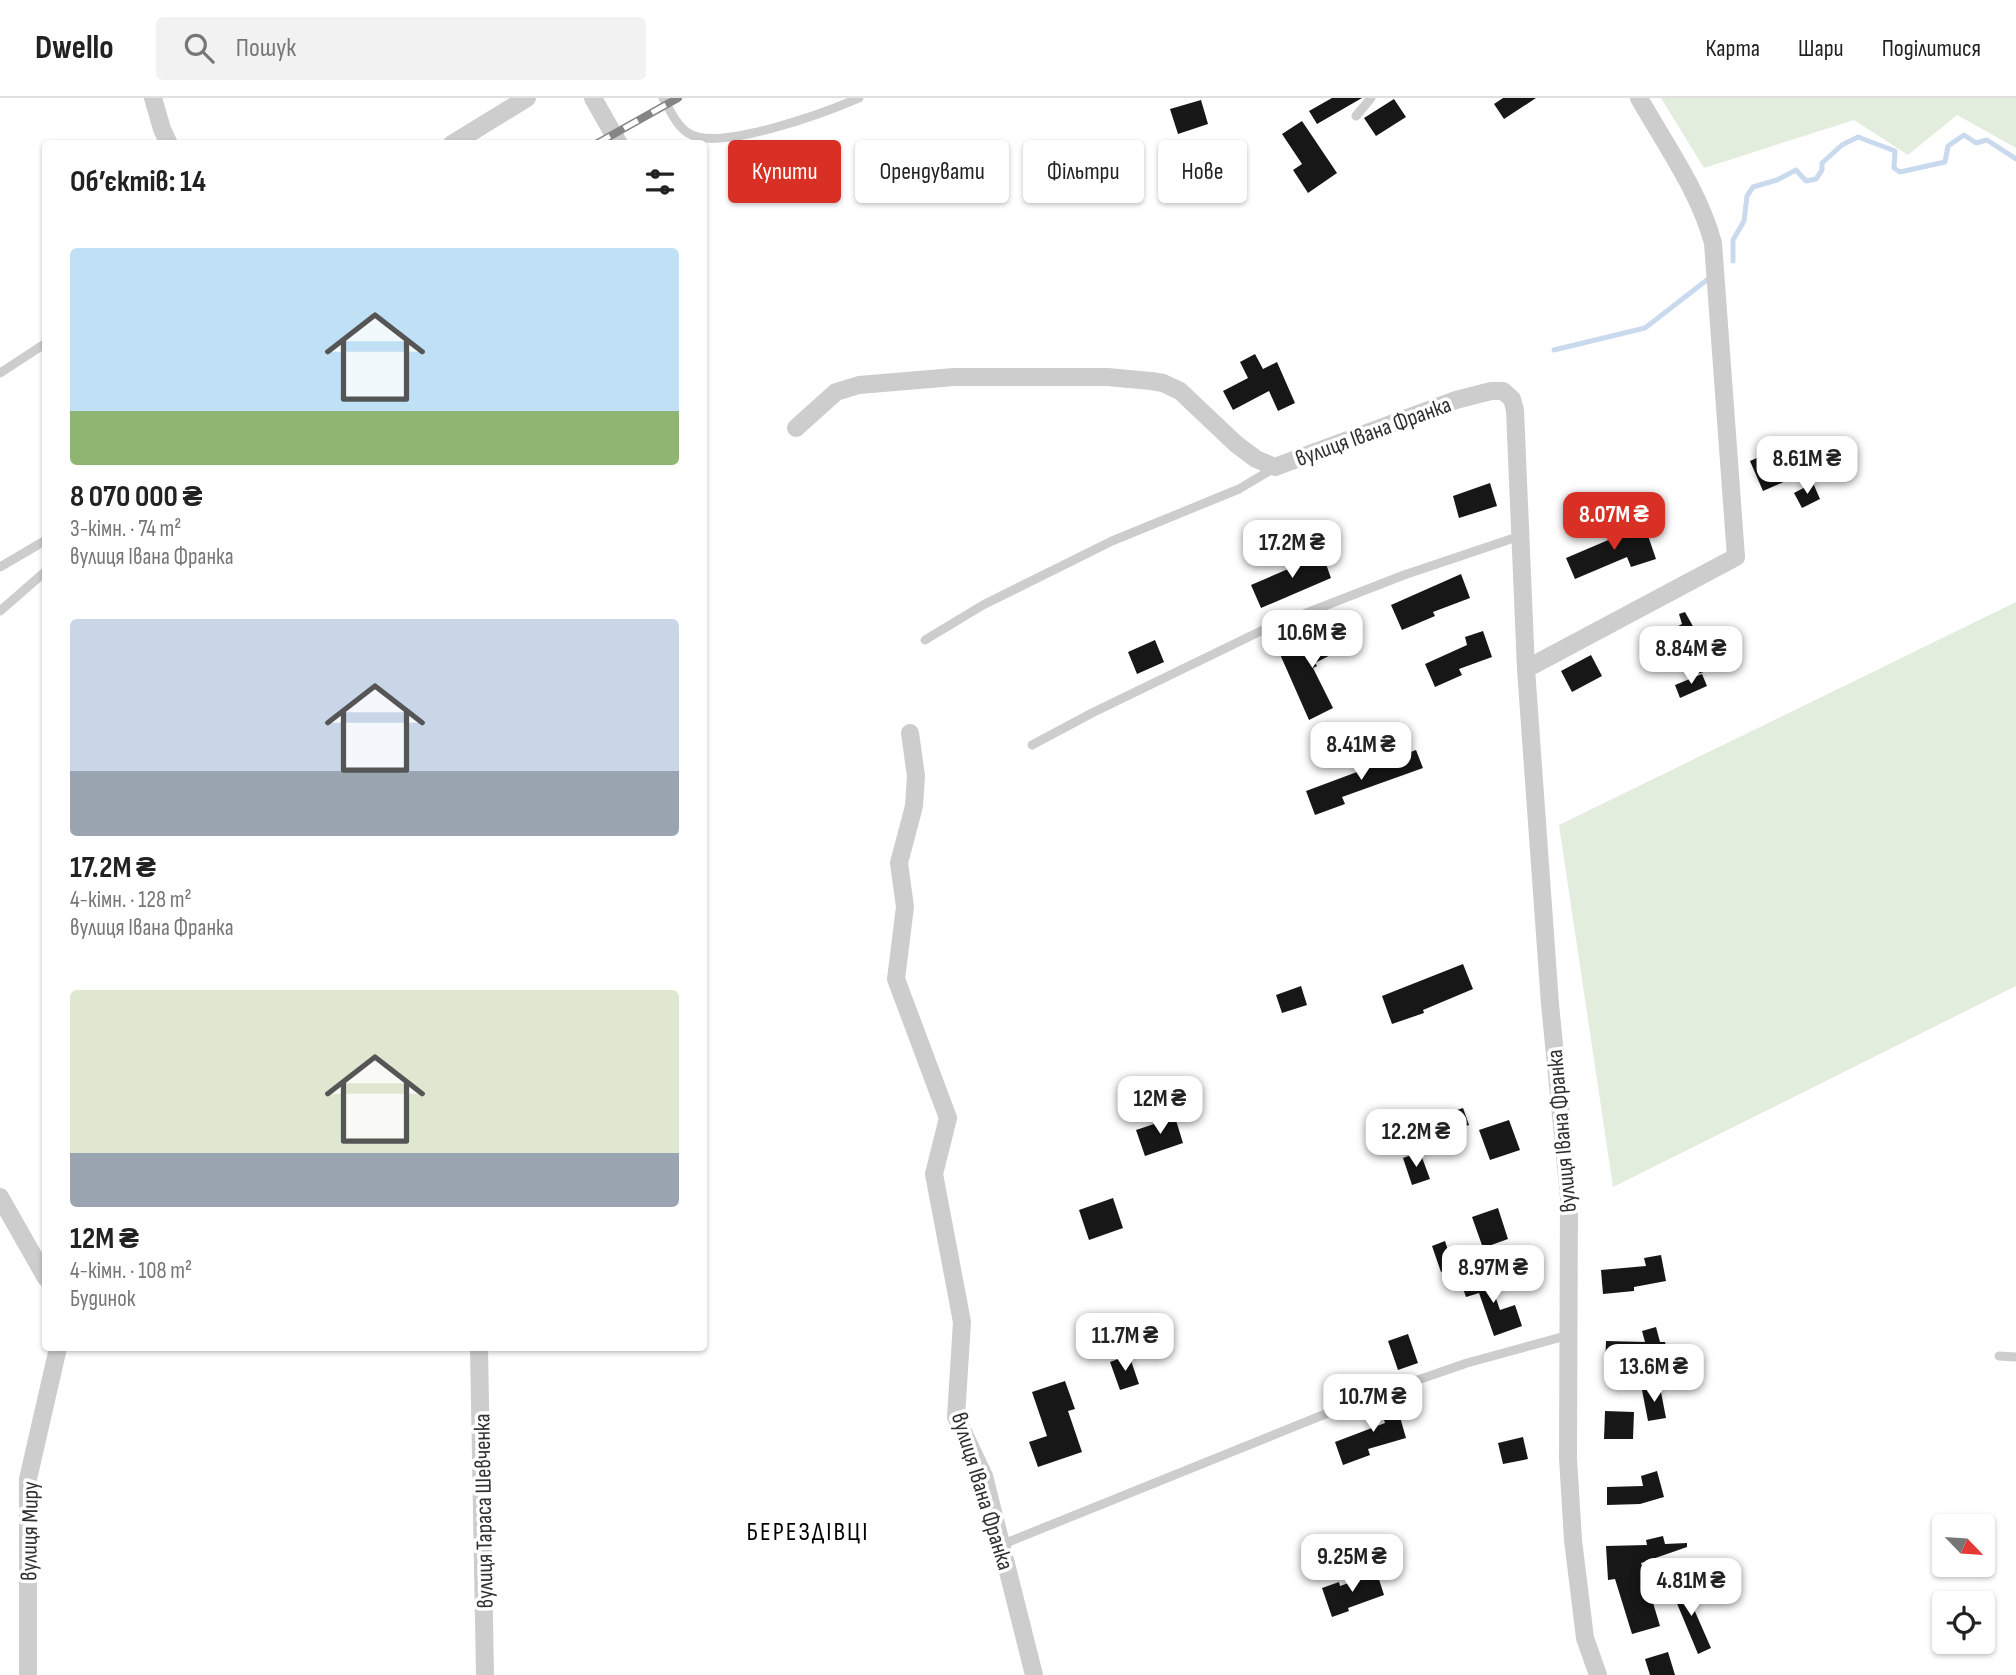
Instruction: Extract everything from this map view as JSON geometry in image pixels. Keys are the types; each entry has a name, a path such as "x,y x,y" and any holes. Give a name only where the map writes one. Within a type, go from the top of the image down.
{"street":[{"path":"153,98 167,140"},
{"path":"459,140 527,98"},
{"path":"593,98 618,140"},
{"path":"1526,669 1736,557 1713,243 1708,224 1694,195 1639,98"},
{"name":"вулиця Івана Франка","path":"796,428 836,392 859,385 965,377 1107,377 1163,383 1180,391 1236,444 1256,459 1275,467 1456,400 1491,391 1503,391 1512,399 1515,410 1526,669 1550,1004 1569,1197 1568,1458 1573,1540 1585,1638 1598,1675"},
{"name":"вулиця Івана Франка","path":"909,733 916,776 914,806 899,863 905,907 896,979 948,1118 934,1174 962,1322 956,1417 984,1476 1034,1675"},
{"path":"0,1197 42,1271"},
{"name":"вулиця Миру","path":"28,1675 27,1479 57,1351"},
{"name":"вулиця Тараса Шевченка","path":"479,1351 485,1675"}],"lane":[{"path":"663,98 679,125 689,135 705,140 760,132 859,98"},
{"path":"1356,116 1371,98"},
{"path":"0,373 42,346"},
{"path":"925,640 983,604 1112,541 1239,489 1275,467"},
{"path":"1032,746 1092,713 1265,629 1404,575 1520,536"},
{"path":"0,568 42,542"},
{"path":"0,611 42,574"},
{"path":"1001,1545 1360,1400 1467,1363 1569,1335"},
{"path":"1999,1356 2016,1357"}],"green space":[{"path":"1661,98 2016,98 2016,148 1957,115 1908,155 1854,120 1704,168"},
{"path":"2016,602 2016,986 1613,1187 1559,825"}],"building":[{"path":"1332,98 1362,98 1317,124 1309,111"},
{"path":"1503,98 1536,98 1504,119 1494,104"},
{"path":"1394,99 1406,117 1376,136 1364,118"},
{"path":"1201,100 1208,124 1178,134 1170,109"},
{"path":"1302,121 1337,173 1308,193 1293,170 1302,164 1282,134"},
{"path":"1255,354 1263,369 1277,362 1295,403 1278,411 1269,391 1233,410 1223,391 1248,378 1240,362"},
{"path":"1784,446 1797,476 1763,491 1750,461"},
{"path":"1490,483 1497,506 1459,518 1453,496"},
{"path":"1813,483 1820,499 1802,508 1794,493"},
{"path":"1644,524 1656,559 1631,567 1627,557 1575,579 1566,558 1613,538 1612,535"},
{"path":"1321,550 1331,578 1261,608 1251,585 1309,560 1307,555"},
{"path":"1461,574 1470,598 1433,612 1435,616 1402,630 1391,605"},
{"path":"1685,612 1704,646 1709,645 1717,668 1697,674 1688,646 1673,654 1663,634 1682,624 1679,614"},
{"path":"1339,627 1348,646 1315,663 1317,666 1313,668 1333,708 1309,720 1279,652 1304,640 1306,644"},
{"path":"1483,631 1492,657 1459,669 1462,675 1435,687 1425,664 1467,645 1465,637"},
{"path":"1155,640 1164,662 1137,674 1128,652"},
{"path":"1591,655 1602,676 1572,692 1561,671"},
{"path":"1702,674 1707,686 1680,698 1675,685"},
{"path":"1416,750 1423,768 1342,797 1345,804 1315,815 1306,791"},
{"path":"1463,964 1473,989 1423,1010 1424,1013 1392,1024 1382,996"},
{"path":"1301,986 1307,1005 1282,1013 1276,995"},
{"path":"1463,1108 1469,1125 1445,1133 1439,1116"},
{"path":"1175,1117 1183,1143 1145,1156 1136,1130"},
{"path":"1398,1118 1410,1149 1397,1154 1385,1123"},
{"path":"1509,1120 1520,1150 1490,1160 1479,1130"},
{"path":"1420,1152 1430,1179 1412,1185 1403,1158"},
{"path":"1113,1198 1123,1228 1089,1240 1079,1210"},
{"path":"1498,1208 1508,1239 1483,1248 1472,1217"},
{"path":"1445,1241 1454,1268 1441,1272 1432,1246"},
{"path":"1661,1255 1666,1281 1634,1287 1634,1291 1603,1294 1601,1270 1646,1266 1644,1258"},
{"path":"1487,1273 1500,1310 1515,1305 1522,1326 1494,1336 1479,1293 1466,1297 1461,1283"},
{"path":"1656,1327 1660,1342 1665,1342 1666,1346 1628,1356 1628,1368 1605,1368 1606,1341 1645,1342 1642,1331"},
{"path":"1408,1334 1418,1363 1398,1370 1388,1341"},
{"path":"1129,1355 1139,1384 1120,1390 1110,1362"},
{"path":"1065,1381 1075,1409 1068,1411 1082,1452 1038,1467 1029,1442 1047,1436 1032,1392"},
{"path":"1660,1387 1666,1418 1648,1421 1642,1390"},
{"path":"1394,1396 1406,1438 1368,1449 1370,1455 1343,1465 1335,1442 1385,1423 1378,1401"},
{"path":"1605,1411 1634,1412 1633,1439 1604,1439"},
{"path":"1523,1437 1528,1459 1503,1464 1498,1443"},
{"path":"1657,1471 1664,1497 1640,1504 1607,1505 1607,1487 1643,1486 1641,1476"},
{"path":"1663,1536 1665,1544 1687,1543 1687,1547 1641,1563 1660,1626 1632,1634 1615,1579 1608,1580 1606,1546 1647,1545 1646,1540"},
{"path":"1377,1573 1384,1595 1332,1617 1322,1588 1339,1582 1340,1586"},
{"path":"1687,1583 1693,1607 1711,1648 1698,1654 1671,1589"},
{"path":"1668,1652 1675,1675 1650,1675 1645,1659"}],"waterway":[{"path":"1733,261 1733,240 1744,221 1747,196 1753,187 1777,180 1796,170 1806,181 1816,179 1822,170 1822,163 1842,145 1858,137 1895,151 1894,168 1900,172 1945,162 1948,146 1964,135 1976,143 1987,140 2016,159"},
{"path":"1554,350 1645,328 1712,276"}],"railway":[{"path":"603,140 678,98"}],"district":[{"name":"БЕРЕЗДІВЦІ","path":"808,1531"}]}
